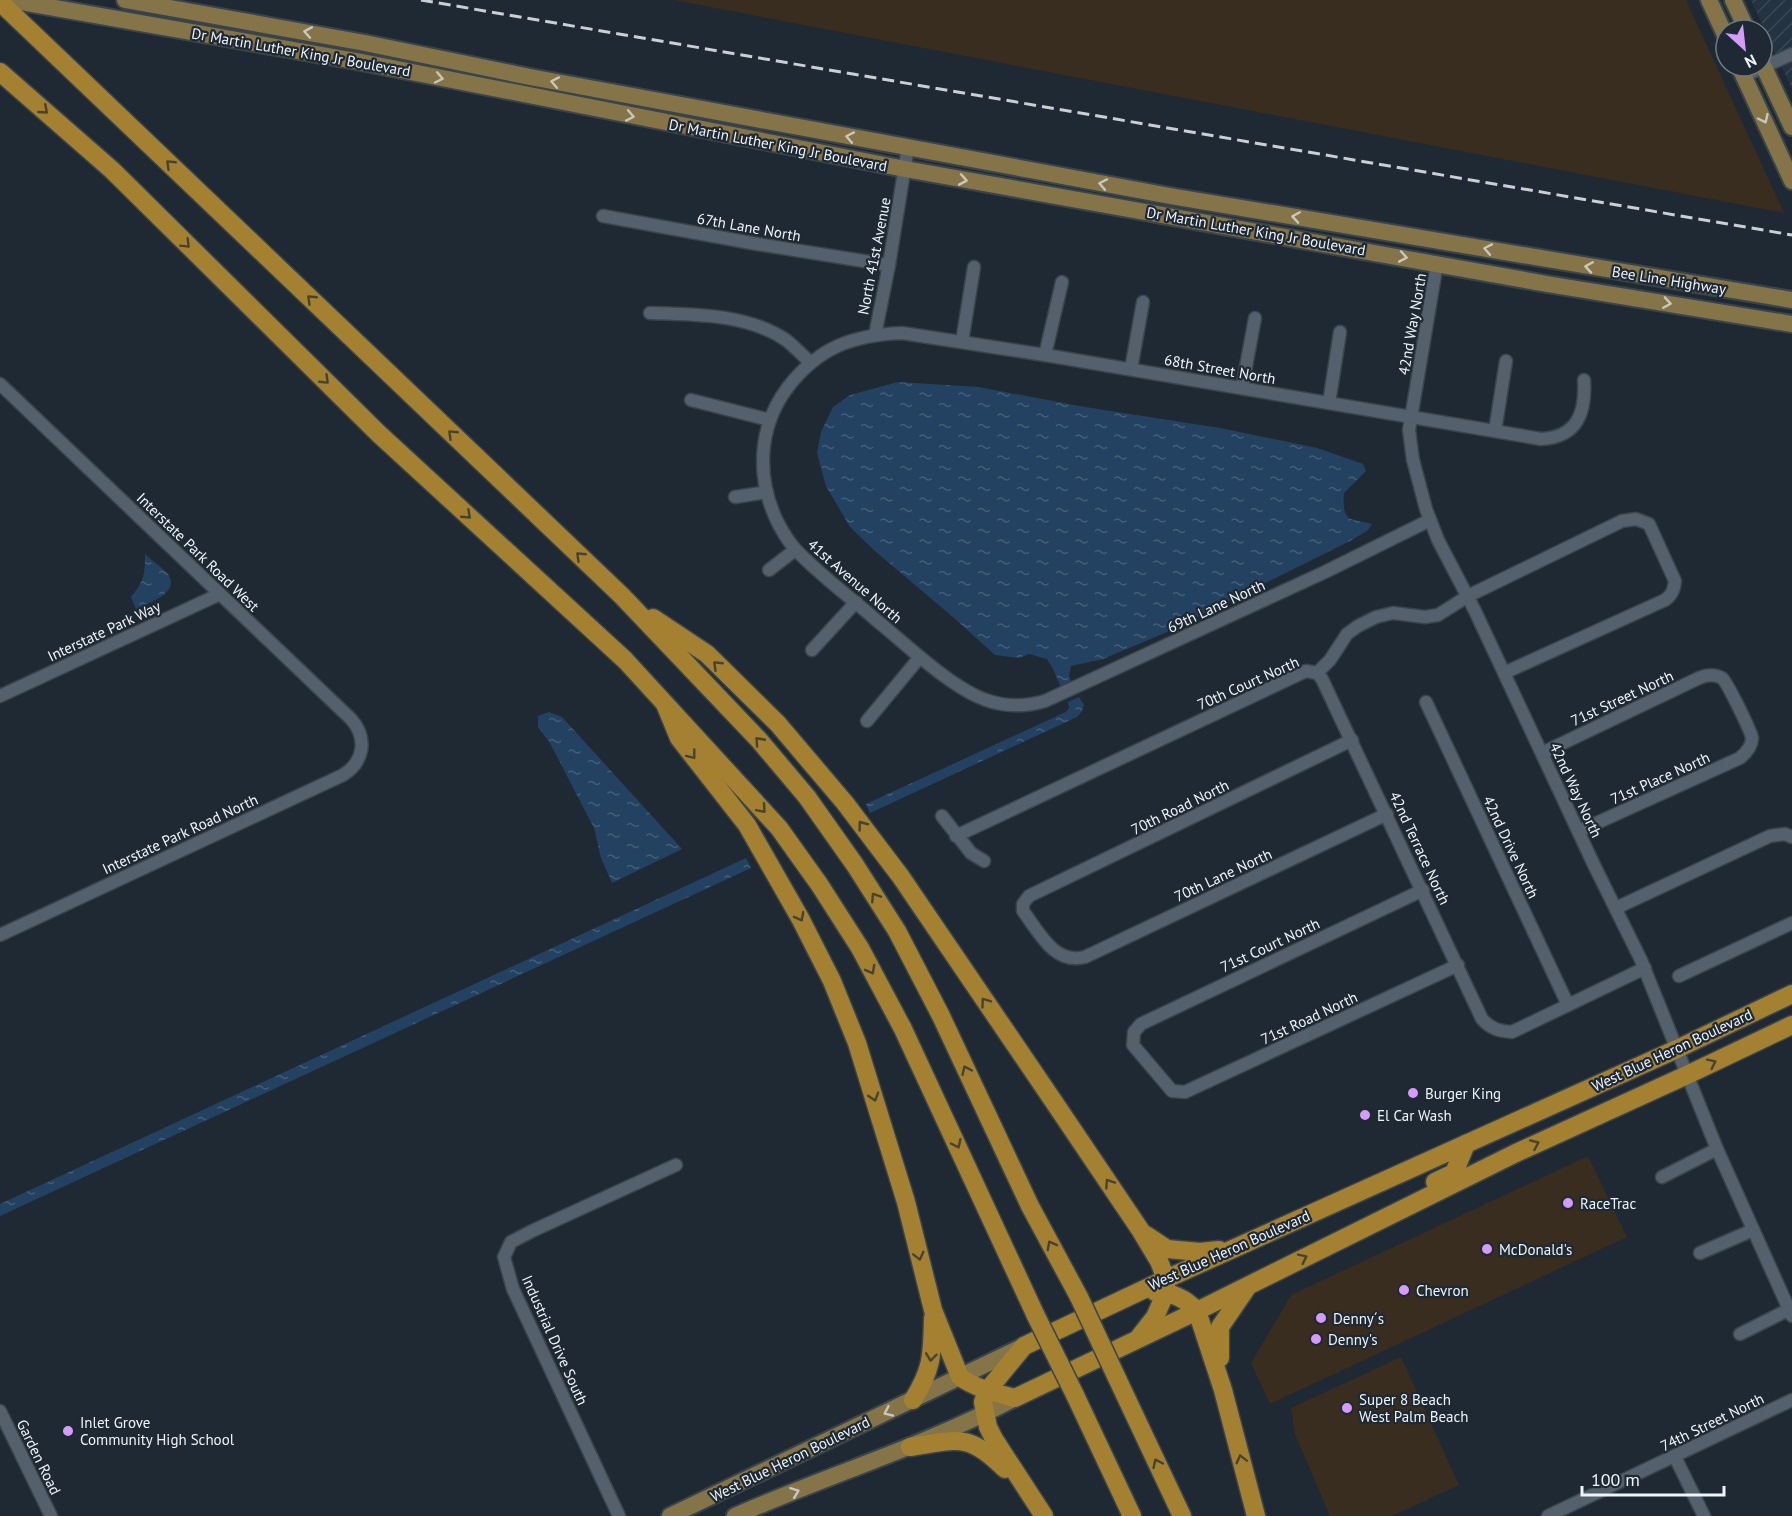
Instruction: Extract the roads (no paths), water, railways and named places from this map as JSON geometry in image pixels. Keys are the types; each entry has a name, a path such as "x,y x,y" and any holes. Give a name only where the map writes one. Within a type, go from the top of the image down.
{"highway":[{"path":"0,2 622,596 759,740 807,797 855,865 897,931 941,1016 1030,1206 1078,1297 1182,1516"},
{"path":"0,72 112,170 379,434 625,660 778,828 819,884 860,948 903,1029 1132,1516"},
{"path":"622,596 706,654 778,724 845,803 901,877 1159,1261 1166,1285 1155,1317 1138,1338"},
{"path":"665,704 679,738 747,825 800,918 832,981 858,1042 906,1202 933,1310 960,1377 969,1384 987,1391 1015,1398"},
{"name":"West Blue Heron Boulevard","path":"1024,1346 1135,1293 1166,1285 1236,1247 1677,1049 1792,994"},
{"name":"West Blue Heron Boulevard","path":"1015,1398 1197,1311 1495,1163 1792,1024"},
{"path":"1495,1163 1504,1138 1560,1111 1583,1091"},
{"path":"1386,1217 1388,1205 1454,1173 1466,1144"},
{"path":"1141,1232 1167,1249 1184,1252 1236,1247"},
{"path":"1223,1390 1219,1351 1220,1327 1251,1284"},
{"path":"1166,1285 1197,1311 1223,1390 1256,1516"},
{"path":"913,1400 928,1374 932,1357 933,1310"},
{"path":"1024,1346 987,1391 983,1402 994,1439 1044,1516"},
{"path":"910,1447 957,1440 972,1442 992,1455 1025,1489"}],"main road":[{"name":"Dr Martin Luther King Jr Boulevard","path":"10,0 361,63 905,169 1547,284"},
{"name":"Dr Martin Luther King Jr Boulevard","path":"125,0 365,43 530,77 1170,196 1428,238 1545,260"},
{"path":"1709,0 1717,18"},
{"path":"1733,0 1741,18"},
{"path":"106,17 131,11 232,31 247,22"},
{"path":"1745,78 1792,181"},
{"path":"1769,78 1792,127"},
{"name":"Bee Line Highway","path":"1545,260 1790,298"},
{"name":"Bee Line Highway","path":"1547,284 1792,324"},
{"name":"West Blue Heron Boulevard","path":"670,1516 1024,1346"},
{"name":"West Blue Heron Boulevard","path":"735,1516 910,1447 985,1414 1015,1398"}],"street":[{"path":"1774,61 1792,54"},
{"name":"North 41st Avenue","path":"874,335 889,265 908,147"},
{"name":"67th Lane North","path":"603,216 889,265"},
{"name":"42nd Way North","path":"1437,263 1409,430 1413,460 1430,520 1645,968 1717,1149 1790,1313"},
{"path":"962,342 974,267"},
{"path":"1045,355 1062,282"},
{"path":"1131,369 1143,302"},
{"path":"650,313 714,317 758,327 788,342 810,362"},
{"path":"1242,388 1255,318"},
{"path":"1329,403 1340,332"},
{"name":"68th Street North","path":"874,335 902,333 962,342 1541,439 1559,436 1571,428 1580,417 1585,403 1584,380"},
{"name":"41st Avenue North","path":"874,335 832,347 810,362 783,393 770,420 762,450 767,492 779,525 795,550 920,657 972,694 1010,706"},
{"path":"1495,431 1506,361"},
{"name":"Interstate Park Road West","path":"0,384 351,719 361,736 362,750"},
{"path":"690,400 770,420"},
{"path":"735,497 767,492"},
{"name":"70th Court North","path":"957,836 1306,671 1317,673 1347,634 1376,617 1393,613 1425,617 1438,615 1468,596 1622,521 1636,519 1649,524 1675,581 1674,591 1665,600 1504,673"},
{"name":"69th Lane North","path":"1010,706 1038,703 1054,697 1325,572 1430,520"},
{"path":"769,570 795,550"},
{"name":"Interstate Park Way","path":"0,696 220,594"},
{"path":"812,650 856,602"},
{"path":"867,721 920,657"},
{"name":"42nd Terrace North","path":"1317,673 1322,678 1352,740 1482,1019 1499,1031 1512,1032 1568,1005"},
{"name":"71st Street North","path":"1542,753 1699,678 1715,676 1727,683 1752,737 1750,748"},
{"name":"42nd Drive North","path":"1426,702 1568,1005"},
{"name":"70th Road North","path":"1071,959 1054,952 1023,911 1023,904 1029,896 1352,740"},
{"name":"71st Place North","path":"1579,831 1740,758 1750,748"},
{"name":"Interstate Park Road North","path":"0,935 343,775 357,762 362,750"},
{"name":"70th Lane North","path":"1071,959 1085,957 1387,814"},
{"path":"942,816 971,854 984,861"},
{"path":"1616,908 1770,836 1789,836"},
{"name":"71st Court North","path":"1172,1091 1133,1045 1134,1032 1141,1024 1423,890"},
{"path":"1679,976 1792,923"},
{"name":"71st Road North","path":"1172,1091 1185,1092 1458,965"},
{"path":"1568,1005 1645,968"},
{"path":"1662,1177 1717,1149"},
{"name":"Industrial Drive South","path":"619,1516 513,1289 504,1257 511,1242 676,1165"},
{"path":"1700,1253 1753,1230"},
{"path":"1740,1334 1790,1313"},
{"name":"74th Street North","path":"1548,1516 1792,1400"},
{"name":"Garden Road","path":"0,1411 51,1516"},
{"path":"1675,1457 1704,1516"}],"water":[{"path":"898,382 978,387 1085,407 1220,428 1317,448 1363,464 1366,471 1344,493 1344,510 1346,515 1353,520 1372,524 1368,530 1352,540 1167,632 1103,659 1071,666 1069,676 1072,683 1061,687 1047,659 1029,654 1019,658 995,655 850,527 826,486 817,453 821,432 833,407 850,395"},
{"path":"145,554 168,574 171,581 167,592 136,609 131,597 143,577"},
{"path":"1079,697 1084,705 1077,717 870,813 866,804 1066,712 1069,708 1068,702"},
{"path":"549,712 562,717 682,849 612,883 601,858 594,828 550,743 538,727 538,716"},
{"path":"746,858 751,868 0,1216 0,1204"}],"railway":[{"path":"421,0 1792,235"}],"place":[{"name":"Burger King","path":"1413,1093"},
{"name":"El Car Wash","path":"1365,1115"},
{"name":"RaceTrac","path":"1568,1203"},
{"name":"McDonald's","path":"1487,1249"},
{"name":"Chevron","path":"1404,1290"},
{"name":"Denny´s","path":"1321,1318"},
{"name":"Denny's","path":"1316,1339"},
{"name":"Super 8 Beach West Palm Beach","path":"1347,1408"},
{"name":"Inlet Grove Community High School","path":"68,1431"}]}
